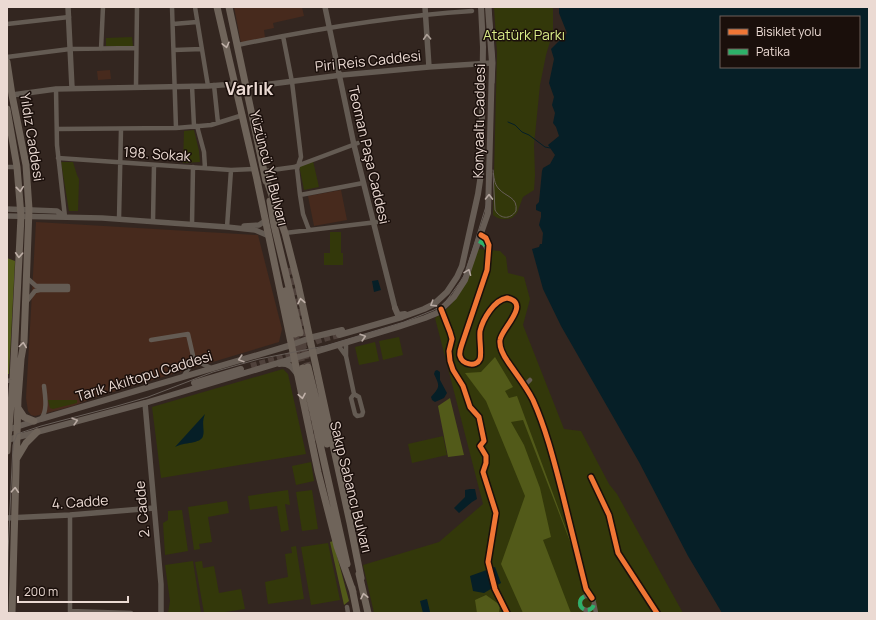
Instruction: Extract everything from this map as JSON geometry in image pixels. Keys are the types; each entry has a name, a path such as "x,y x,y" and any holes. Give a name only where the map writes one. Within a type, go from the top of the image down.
{"main road":[{"name":"Yüzüncü Yıl Bulvarı","path":"217,7 243,115 254,169 294,333"},
{"name":"Yüzüncü Yıl Bulvarı","path":"229,7 265,174 294,333"},
{"name":"Konyaaltı Caddesi","path":"470,234 481,174 483,64 481,7"},
{"name":"Konyaaltı Caddesi","path":"480,238 489,208 492,63 488,7"},
{"name":"Yıldız Caddesi","path":"7,62 26,165 25,213"},
{"name":"Yıldız Caddesi","path":"7,109 25,213"},
{"path":"265,174 285,233 298,284 350,523 360,578"},
{"path":"265,174 289,268"},
{"path":"257,180 269,236 294,333 292,345 294,358 318,472 337,546 353,592"},
{"path":"12,613 10,518 16,460 21,359 24,342 27,278 25,213"},
{"path":"7,451 10,412 10,381 25,213"},
{"path":"312,352 411,323 437,313 454,297 463,283 480,238 470,234 462,266 455,280 441,299 434,304 418,311 339,335"},
{"path":"309,339 369,323 386,321 394,314 394,308"},
{"path":"394,308 399,315 418,311"},
{"path":"279,348 285,345 294,333"},
{"name":"Tarık Akıltopu Caddesi","path":"8,428 183,378 211,368 309,339"},
{"name":"Tarık Akıltopu Caddesi","path":"7,440 145,403 312,352"},
{"path":"267,365 286,364 292,367 298,376"},
{"path":"158,399 194,383 251,366"},
{"name":"Sakıp Sabancı Bulvarı","path":"357,613 306,367 368,613"},
{"path":"18,408 24,418 37,420"},
{"path":"16,460 26,443 37,432"},
{"path":"316,442 348,576"}],"street":[{"path":"68,7 72,88"},
{"path":"101,49 103,7"},
{"path":"136,7 136,86"},
{"path":"172,7 176,128"},
{"path":"195,7 202,49 218,123"},
{"name":"Teoman Paşa Caddesi","path":"325,7 338,76 356,144 363,183 375,222 394,308"},
{"path":"425,7 429,67"},
{"path":"238,45 329,27 426,14 472,11"},
{"path":"7,24 69,17"},
{"path":"173,24 198,22"},
{"path":"283,36 292,82 301,157 297,169 300,195 303,214 310,230"},
{"path":"7,57 70,49 136,48"},
{"path":"174,50 202,49"},
{"name":"Piri Reis Caddesi","path":"247,87 429,67 492,63"},
{"path":"12,95 56,88 211,86 235,84"},
{"path":"192,86 196,126 204,152 205,168"},
{"path":"56,88 58,158 65,216"},
{"path":"57,129 176,128 218,123 243,115"},
{"path":"119,219 121,129"},
{"path":"265,174 298,165 356,144"},
{"name":"198. Sokak","path":"58,158 231,170 254,169"},
{"path":"153,221 154,165"},
{"path":"7,167 17,167"},
{"path":"192,224 193,167"},
{"path":"227,227 231,170"},
{"path":"300,195 363,183"},
{"path":"7,209 57,218 65,216 227,227 255,230 269,236"},
{"path":"7,216 25,213"},
{"path":"227,227 259,225 266,221"},
{"path":"285,233 375,222"},
{"path":"480,238 488,251 487,270 462,344 460,355 462,360 467,364 478,362 480,356 480,331 483,322 500,301 507,298 516,304 516,311 501,334 500,350 525,386 537,411 553,458 586,589 593,600 596,613"},
{"path":"25,302 36,291 68,290 68,286 36,286 27,278"},
{"path":"152,340 188,334 194,360 183,378"},
{"path":"346,342 346,356 354,394"},
{"path":"338,345 346,356"},
{"path":"194,360 211,368"},
{"path":"525,386 530,380"},
{"path":"37,420 43,416 45,406 44,386"},
{"name":"2. Cadde","path":"145,403 161,584 161,613"},
{"path":"45,406 49,411 55,414"},
{"name":"4. Cadde","path":"10,518 154,508"},
{"path":"70,515 70,612 131,613"},
{"path":"586,589 586,592 580,600 580,605 588,611 591,608 593,600"},
{"path":"583,597 587,596 593,600"},
{"path":"347,607 348,613"}],"shaded area":[{"path":"234,7 302,7 304,16 273,23 274,28 264,30 265,38 241,43"},
{"path":"110,70 111,79 98,80 97,71"},
{"path":"341,190 347,220 314,226 308,196"},
{"path":"36,222 258,235 282,329 279,342 93,398 73,406 35,416 31,415 28,411 26,398"}],"green space":[{"name":"Atatürk Parkı","path":"494,7 553,7 553,32 546,55 540,85 534,145 534,190 523,197 517,213 512,218 504,219 500,219 493,215 497,53"},
{"path":"132,37 133,46 106,46 106,38"},
{"path":"194,130 200,162 183,163 184,131"},
{"path":"313,161 319,187 304,190 299,165"},
{"path":"61,162 73,162 79,179 78,211 69,211"},
{"path":"330,232 341,232 341,253 343,253 343,265 324,265 324,253 330,253"},
{"path":"478,249 500,251 506,257 508,273 524,277 530,299 523,325 564,429 581,431 609,484 617,494 683,613 374,613 363,565 439,542 483,504 435,318 450,306 466,281"},
{"path":"7,258 15,261 9,374 7,374"},
{"path":"399,337 403,355 383,360 379,341"},
{"path":"375,342 379,361 359,365 355,347"},
{"path":"495,357 513,387 505,391 509,398 517,396 583,575 523,420 511,422 524,445 540,488 551,537 543,540 571,613 523,613 501,564 525,496 486,401 465,373 481,372"},
{"path":"283,369 288,374 306,454 161,478 152,407"},
{"path":"450,398 464,455 448,457 438,406"},
{"path":"48,400 77,400 77,403 53,409 50,408"},
{"path":"443,436 447,455 412,463 408,444"},
{"path":"311,462 314,481 296,485 292,466"},
{"path":"288,490 290,505 285,504 289,530 281,532 277,506 250,510 248,496"},
{"path":"312,490 318,529 302,531 296,492"},
{"path":"227,501 229,513 208,517 212,542 199,544 200,549 194,550 188,507"},
{"path":"182,510 188,551 165,555 163,523 168,520 168,511"},
{"path":"333,541 349,601 344,605 330,542"},
{"path":"328,543 340,600 311,605 301,547"},
{"path":"296,546 304,599 268,604 265,582 288,577 285,554 292,553 291,547"},
{"path":"193,561 201,613 168,613 170,601 165,565"},
{"path":"202,561 203,568 214,566 219,593 241,589 245,609 219,613 204,613 195,562"},
{"path":"486,595 500,605 499,613 477,613 475,600"}],"water":[{"path":"559,7 869,7 869,613 722,613 688,556 639,462 561,326 543,289 532,249 539,247 540,244 542,244 543,233 539,225 541,212 536,210 536,205 539,202 543,168 550,164 555,155 548,145 559,136 553,123 555,113 552,105 554,97 549,83 554,59 551,49 567,33 559,13"},
{"path":"378,280 381,290 374,292 372,281"},
{"path":"437,370 440,372 440,380 447,393 444,398 435,402 431,397 438,386 434,374"},
{"path":"205,414 202,439 175,447"},
{"path":"475,489 477,499 459,513 454,508 465,497 465,490"},
{"path":"495,567 501,583 484,593 473,591 470,576"},
{"path":"427,599 430,612 423,613 420,601"}],"waterway":[{"path":"508,122 515,125 522,132 529,135 545,147 550,148"}],"tunnel":[{"path":"289,268 304,333 304,340 301,347"},
{"path":"295,334 303,368"},
{"path":"302,353 314,343 339,335"},
{"path":"302,342 308,367"},
{"path":"251,366 291,355 297,352 301,347"},
{"path":"307,403 316,441"}],"tram line":[{"path":"491,7 495,63 494,83"},
{"path":"7,613 13,445 17,434 148,397 213,372 259,359 325,346 404,322 434,310 444,304 465,274 487,203 490,75"},
{"path":"493,170 494,180 497,187 515,203 516,211 511,216 502,217 495,210 493,173"}],"marked path":[{"path":"479,241 484,244 487,249"},
{"path":"587,596 592,598 594,603 592,608 587,610 582,608 580,603 582,598 587,596"}],"cycle path":[{"path":"481,235 486,238 489,245 487,270 461,347 460,356 466,363 472,364 478,362 481,356 480,331 486,316 498,302 507,298 514,301 517,305 516,311 500,340 501,349 533,400 542,422 556,469 586,589 592,598"},
{"path":"441,309 452,339 449,351 453,370 463,386 470,407 479,417 484,441 480,446 486,456 486,463 483,472 496,513 488,562 495,589 507,613"},
{"path":"591,477 609,515 618,553 657,613"}],"district":[{"name":"Varlık","path":"249,89"}]}
